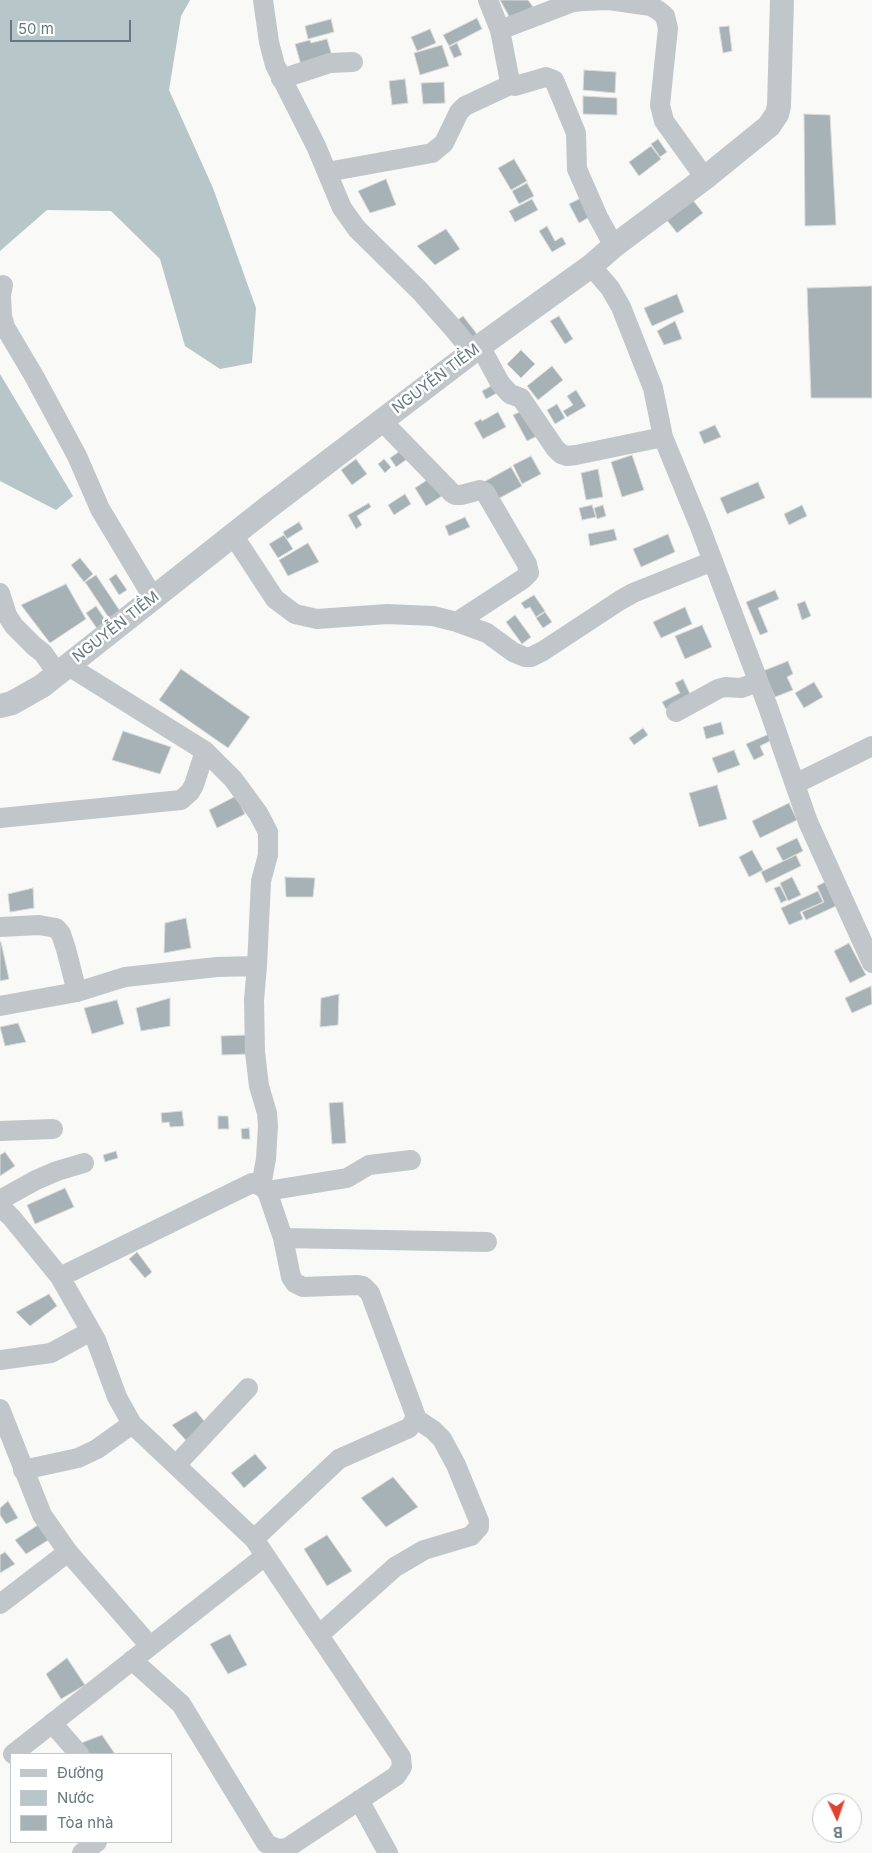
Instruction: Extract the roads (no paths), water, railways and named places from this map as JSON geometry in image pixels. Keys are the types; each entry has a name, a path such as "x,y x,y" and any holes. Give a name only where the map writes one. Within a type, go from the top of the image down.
{"street":[{"path":"263,0 268,42 281,79 316,146 342,208 352,223 476,349 510,394 522,398 555,448 566,456 663,438"},
{"path":"488,0 500,30 508,78 512,84 519,86 546,77 554,80 576,133 577,169 598,217 614,246"},
{"path":"500,30 573,2 609,0 666,8 668,28 660,105 662,114 664,121 705,178"},
{"name":"NGUYỄN TIỀM","path":"0,706 25,696 42,686 382,421 476,349 591,266 614,246 705,178 769,126 777,114 779,106 782,0"},
{"path":"281,79 330,63 353,62"},
{"path":"326,172 432,153 444,143 459,112 465,106 512,84"},
{"path":"591,266 610,288 622,307 653,388 663,438 713,561 818,846 872,964"},
{"path":"3,285 1,295 2,316 5,327 77,456 100,509 154,599"},
{"path":"382,421 455,496 480,490 485,492 527,564 529,573 523,579 457,622"},
{"path":"233,536 275,598 295,614 317,619 405,614 433,616 487,633 520,656 532,657 633,593 713,561"},
{"path":"0,593 7,616 14,626 34,646 62,669 205,751 233,779 258,813 268,832 268,855 261,881 254,1000 255,1052 268,1126 264,1188 283,1238 291,1277 298,1286 358,1285 370,1293 415,1418 442,1439 456,1465 479,1521 479,1527 471,1536 424,1550 395,1567 319,1635"},
{"path":"676,712 725,687 741,688 758,682"},
{"path":"795,784 872,746"},
{"path":"0,818 180,800 190,792 194,785 205,751"},
{"path":"0,927 39,926 56,928 61,934 66,949 77,992"},
{"path":"0,1006 77,992 125,977 217,967 257,966"},
{"path":"0,1131 53,1129"},
{"path":"60,1277 249,1184 256,1184 264,1188 348,1178 369,1165 411,1160"},
{"path":"0,1200 50,1174 84,1163"},
{"path":"0,1206 60,1277 96,1340 117,1397 132,1424 254,1539 401,1757 402,1768 396,1776 287,1848 279,1849 270,1846 266,1843 182,1704 132,1660"},
{"path":"283,1238 487,1242"},
{"path":"0,1360 52,1353 91,1331"},
{"path":"176,1465 248,1388"},
{"path":"0,1410 42,1514 68,1552 150,1646"},
{"path":"254,1539 339,1459 409,1428 415,1418"},
{"path":"23,1470 78,1458 97,1449 132,1424"},
{"path":"0,1604 68,1552"},
{"path":"15,1753 265,1556"},
{"path":"52,1724 78,1753"},
{"path":"359,1800 388,1853"},
{"path":"82,1853 96,1843"}],"water":[{"path":"0,0 190,0 181,16 169,90 213,188 256,308 252,363 220,369 185,346 160,259 111,211 47,210 0,251"},
{"path":"0,374 73,496 56,510 0,481"}]}
